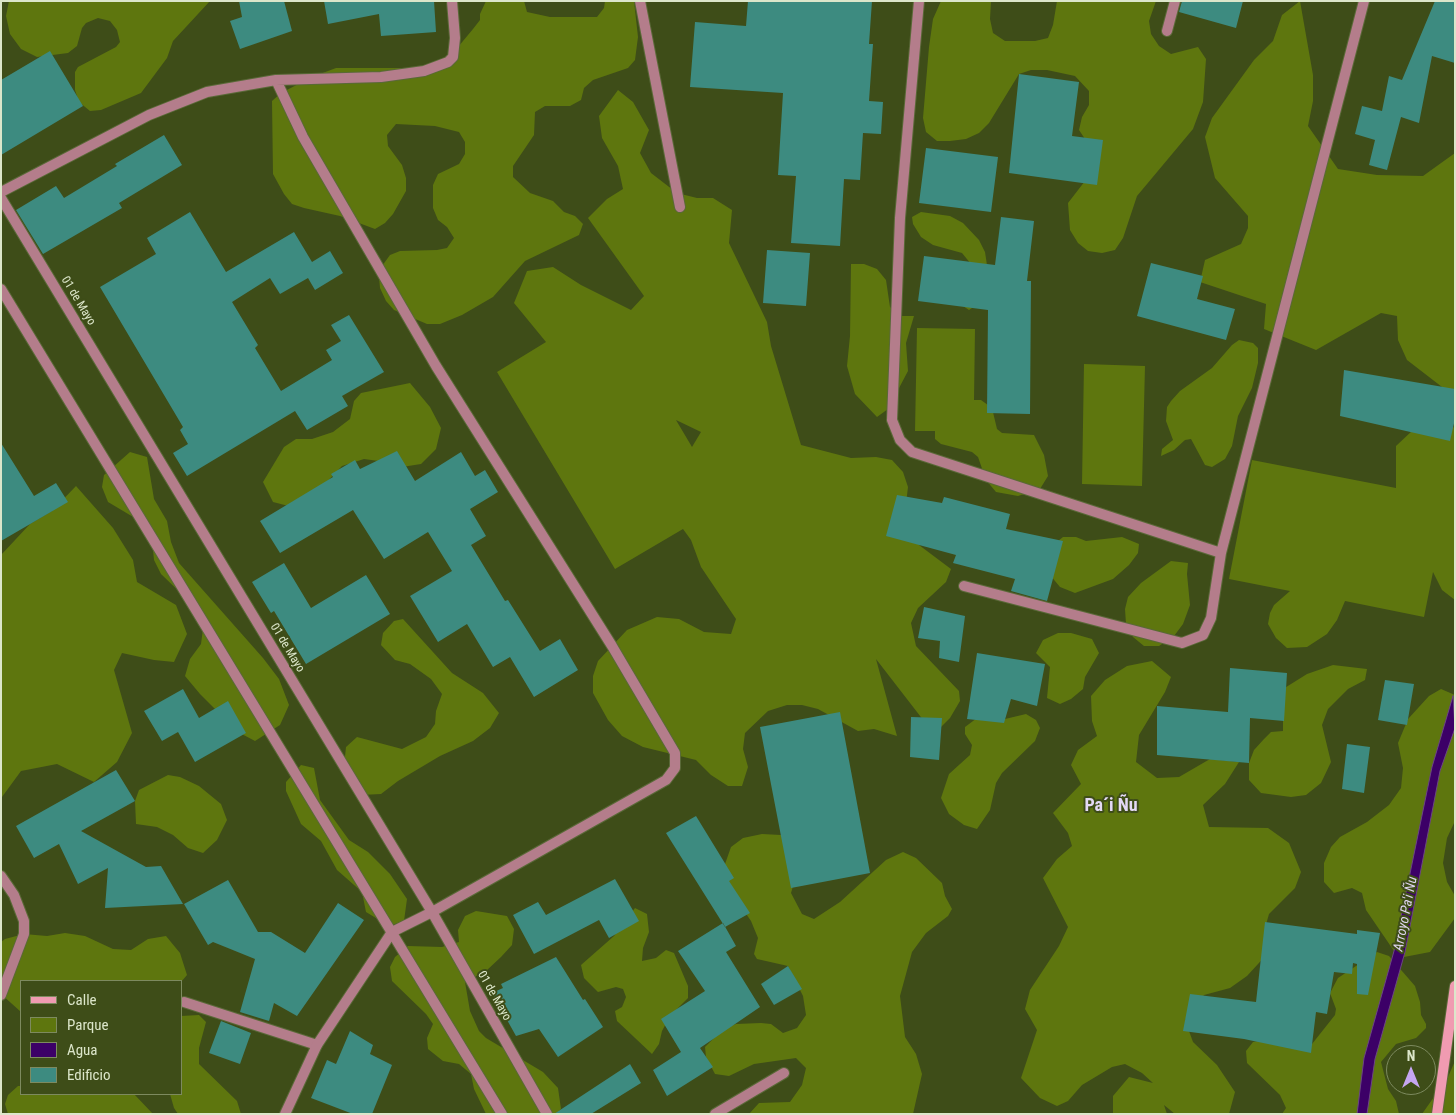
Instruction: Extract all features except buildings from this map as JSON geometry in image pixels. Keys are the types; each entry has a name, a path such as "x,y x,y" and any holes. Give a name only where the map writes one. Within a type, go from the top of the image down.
{"main road":[{"path":"1438,1114 1455,986"}],"street":[{"path":"1,192 149,115 207,92 276,80 381,77 424,71 448,62 454,57 455,38 452,1"},
{"path":"640,1 680,206"},
{"path":"918,1 899,247 892,420 900,440 912,452 1221,553"},
{"path":"1167,31 1175,1"},
{"path":"964,586 1182,643 1203,635 1211,618 1221,553 1364,1"},
{"path":"276,80 303,137 436,366 612,646 675,753 675,768 666,780 432,912 392,932 317,1045 285,1114"},
{"name":"01 de Mayo","path":"1,198 432,912 547,1114"},
{"path":"1,289 502,1114"},
{"path":"1,876 14,895 24,921 24,934 1,996"},
{"path":"184,1002 317,1045"},
{"path":"715,1114 784,1073"}],"green space":[{"path":"9,1 210,1 173,41 167,58 141,93 101,110 90,111 79,102 75,90 75,72 78,67 116,47 120,42 117,30 110,21 98,18 86,23 82,28 77,46 68,53 37,57 21,49 10,34 6,16"},
{"path":"486,1 524,1 527,12 550,17 597,17 604,8 605,1 634,1 638,37 635,60 628,68 593,80 584,88 581,100 570,106 545,106 535,112 534,135 513,166 513,177 530,193 553,201 564,212 575,216 583,224 579,235 525,261 493,297 462,315 440,324 427,324 394,310 386,301 380,288 379,277 382,266 390,255 400,251 447,248 454,238 447,227 438,220 433,208 433,185 438,174 459,164 465,154 465,142 459,132 435,126 396,124 387,135 388,146 402,165 406,178 406,191 393,214 385,223 375,229 340,216 292,204 273,174 272,101 281,93 312,77 336,68 418,68 439,62 458,47 480,20 480,14"},
{"path":"941,1 991,1 990,19 993,33 1005,41 1035,41 1048,38 1053,25 1057,1 1156,1 1149,21 1151,34 1159,46 1171,54 1198,47 1206,59 1203,102 1193,129 1137,196 1123,238 1115,250 1102,253 1088,251 1078,243 1070,230 1068,203 1085,181 1087,142 1079,130 1082,117 1089,105 1089,91 1075,76 1047,70 1031,70 1019,74 989,123 979,133 966,139 937,141 926,132 923,118 929,47 933,19"},
{"path":"1300,1 1313,75 1313,101 1308,126 1338,169 1377,175 1423,176 1455,153 1455,397 1407,360 1398,340 1397,316 1381,313 1316,350 1264,329 1266,304 1200,282 1205,260 1241,244 1248,228 1248,216 1215,178 1205,137 1212,118 1254,60 1273,41 1282,15"},
{"path":"618,90 633,102 649,130 640,153 651,173 677,193 697,198 713,198 732,210 729,243 767,322 771,346 801,445 851,458 876,457 892,460 903,472 908,487 906,504 919,545 951,569 946,582 918,608 911,623 916,646 959,691 960,701 950,718 934,734 876,659 897,736 874,729 858,731 818,709 802,705 787,705 768,711 745,733 743,749 748,767 742,786 728,786 711,775 696,760 643,747 622,736 608,720 593,693 593,676 598,661 627,630 657,617 679,619 704,632 731,634 736,619 701,567 691,540 683,529 615,569 497,372 546,342 514,303 527,271 553,267 581,285 631,310 644,296 588,218 607,199 623,189 618,166 602,138 599,116","holes":["676,420 701,432 692,447"]},
{"path":"921,212 950,216 963,223 979,240 985,252 987,265 975,306 969,310 963,306 971,264 962,253 933,245 921,237 913,224 912,217"},
{"path":"851,264 864,264 877,269 886,280 890,307 901,316 914,316 906,343 908,371 888,409 877,417 855,394 847,366 850,336"},
{"path":"917,328 975,329 974,400 981,400 992,408 997,429 1002,433 1034,435 1044,455 1048,476 1040,489 1018,496 996,492 986,480 978,457 972,452 941,444 935,439 935,431 915,431"},
{"path":"1239,340 1253,343 1258,348 1258,363 1252,388 1238,416 1232,446 1225,459 1212,467 1205,465 1191,439 1185,440 1174,450 1161,456 1162,449 1173,440 1166,421 1167,407 1171,401 1180,391 1212,368 1232,345"},
{"path":"1084,364 1145,366 1142,486 1082,484"},
{"path":"410,383 430,407 441,428 436,449 421,464 402,467 386,462 364,459 342,466 304,510 273,502 263,482 284,447 296,439 312,439 333,432 350,419 354,401 361,393"},
{"path":"1455,427 1455,600 1442,590 1433,572 1424,617 1345,601 1337,620 1327,634 1307,647 1287,648 1276,638 1268,624 1274,605 1290,591 1229,579 1252,460 1396,488 1396,446 1413,430 1434,431"},
{"path":"130,452 147,457 154,499 167,521 171,542 179,563 263,658 279,679 289,705 280,725 255,741 238,732 185,676 190,659 201,644 204,621 193,605 161,574 154,560 152,540 145,524 108,502 102,487 104,475"},
{"path":"76,486 113,528 133,560 137,582 176,605 187,634 174,662 122,653 114,670 132,733 117,762 94,782 57,764 21,771 2,797 1,555 30,524 52,511"},
{"path":"1063,537 1076,537 1086,541 1122,537 1139,544 1138,553 1129,565 1113,579 1075,593 1060,587 1050,575 1052,546"},
{"path":"1171,561 1188,563 1187,574 1190,605 1183,624 1174,636 1159,646 1144,646 1133,637 1126,624 1125,609 1128,597 1141,583"},
{"path":"403,619 452,673 483,693 499,713 490,728 473,741 440,756 398,781 381,794 361,795 344,766 346,747 357,737 402,749 426,737 435,724 436,711 442,694 431,679 410,664 395,660 381,645 383,633 394,621"},
{"path":"1058,633 1071,633 1092,639 1099,653 1085,677 1083,689 1071,699 1060,704 1047,698 1050,667 1036,653 1043,640"},
{"path":"1152,661 1171,677 1165,692 1139,735 1136,762 1157,778 1179,777 1210,759 1239,762 1225,784 1203,805 1209,827 1268,828 1289,843 1301,872 1295,888 1269,914 1265,928 1269,952 1247,976 1230,988 1204,995 1185,1020 1193,1042 1217,1065 1235,1092 1229,1114 1175,1114 1164,1105 1167,1114 1113,1114 1113,1096 1129,1077 1153,1083 1142,1073 1125,1064 1112,1067 1082,1085 1068,1101 1057,1106 1040,1098 1021,1078 1037,1030 1025,1009 1030,990 1059,946 1068,927 1043,878 1057,859 1072,846 1068,833 1053,813 1081,784 1071,765 1078,750 1097,736 1092,721 1091,696 1105,680 1127,666"},
{"path":"1333,665 1367,669 1365,680 1348,689 1328,709 1322,725 1331,762 1321,783 1306,795 1291,797 1261,793 1249,780 1249,763 1254,750 1271,732 1283,731 1283,689 1307,674"},
{"path":"1441,689 1455,695 1455,821 1447,838 1443,863 1447,882 1455,896 1455,918 1430,952 1404,957 1394,951 1366,910 1362,893 1352,888 1334,893 1324,882 1324,863 1331,847 1340,837 1367,822 1389,805 1401,788 1403,768 1398,743 1408,719 1429,696"},
{"path":"1026,714 1036,720 1040,728 1035,741 1002,773 996,783 990,810 977,829 964,825 949,814 941,798 949,774 970,755 972,745 965,734 965,727 981,715 988,719 1005,719"},
{"path":"301,765 314,768 320,800 349,840 368,852 390,874 407,899 404,921 389,926 366,912 362,892 337,870 321,841 301,824 286,791 286,782"},
{"path":"168,775 180,777 199,786 221,804 227,820 217,840 203,853 188,848 173,835 157,827 136,824 135,801 139,790"},
{"path":"762,834 781,835 792,845 799,866 791,893 802,914 814,919 840,902 886,860 903,852 916,858 942,883 945,896 952,909 948,916 926,933 912,952 900,996 905,1037 916,1054 922,1074 913,1114 749,1114 759,1103 790,1102 802,1085 806,1068 796,1058 754,1064 729,1076 715,1074 706,1057 705,1047 723,1029 736,1024 761,1023 771,1024 783,1033 797,1028 806,1015 803,996 788,966 757,959 754,954 758,938 751,921 727,886 725,864 731,847 743,838"},
{"path":"635,908 647,914 649,932 643,948 642,961 656,958 666,950 674,953 688,986 688,998 670,1016 662,1031 659,1044 652,1054 617,1021 615,1011 622,1007 626,997 623,989 616,987 598,992 584,978 581,965 614,936"},
{"path":"476,911 507,916 514,929 512,945 501,957 486,971 465,982 470,1011 479,1031 486,1038 543,1072 558,1088 561,1109 556,1114 486,1114 474,1089 471,1074 459,1064 443,1061 428,1049 427,1038 433,1024 426,1014 392,981 390,967 395,957 408,946 442,947 459,942 458,930 465,916"},
{"path":"65,933 85,936 113,949 131,950 148,939 166,936 180,953 187,975 182,981 20,980 20,1011 1,994 1,942 5,939 24,934 47,936"},
{"path":"1377,952 1389,956 1415,986 1420,1002 1421,1015 1426,1028 1416,1038 1395,1045 1386,1045 1386,1056 1381,1062 1386,1081 1386,1095 1392,1095 1396,1101 1399,1114 1282,1114 1286,1108 1280,1095 1247,1063 1246,1051 1253,1042 1274,1038 1291,1044 1312,1044 1335,1015 1336,1009 1330,993 1338,978"},
{"path":"199,1015 206,1022 199,1048 199,1064 237,1101 241,1114 178,1114 174,1108 170,1095 182,1095 182,1016"},
{"path":"1455,1061 1455,1114 1422,1114 1436,1095 1448,1077"},
{"path":"20,1086 20,1095 135,1095 153,1114 8,1114 5,1104 8,1095"}],"water":[{"name":"Arroyo Pa'i Ñu","path":"1453,696 1455,728 1440,771 1405,952 1375,1059 1367,1114 1357,1114 1364,1058 1394,951 1432,767"}],"district":[{"name":"Pa´i Ñu","path":"1111,806"}]}
